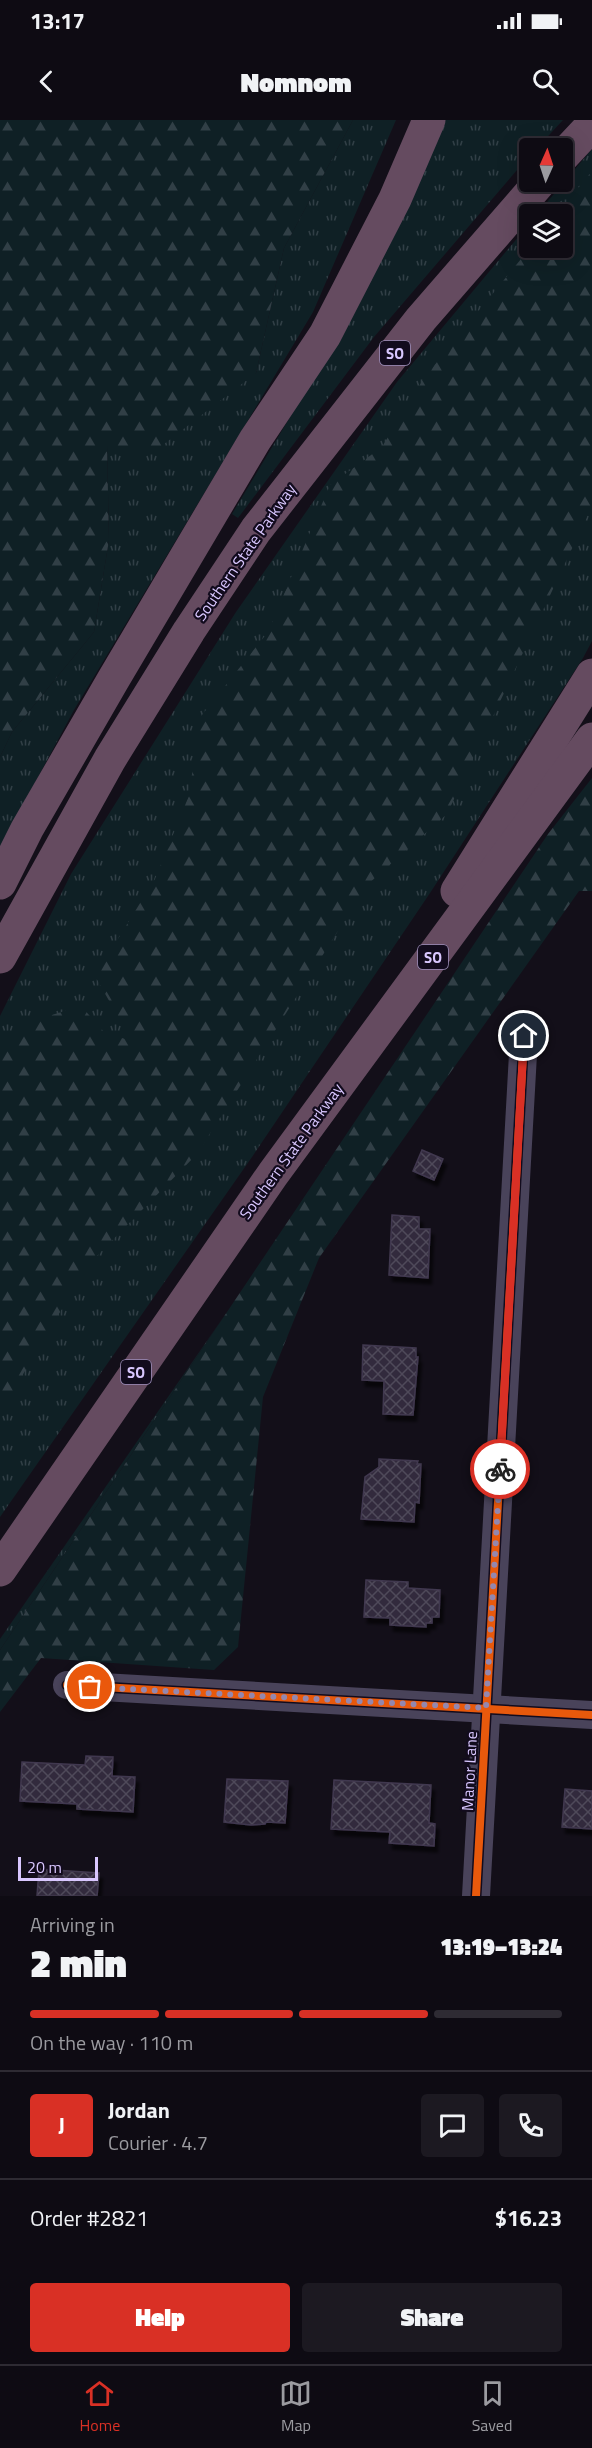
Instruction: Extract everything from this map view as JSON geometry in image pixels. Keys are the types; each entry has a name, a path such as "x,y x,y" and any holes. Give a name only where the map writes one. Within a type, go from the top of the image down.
{"highway":[{"path":"0,883 27,829 112,680 255,440 325,334 395,199 429,120"},
{"path":"573,145 592,124"},
{"name":"Southern State Parkway","path":"0,957 115,750 189,631 256,530 421,319 531,192"},
{"path":"273,1174 506,816 592,675"},
{"name":"Southern State Parkway","path":"0,1570 273,1174 592,739"}],"street":[{"name":"Manor Lane","path":"476,1896 524,1036"},
{"path":"67,1685 592,1715"}],"green space":[{"path":"0,120 353,120 284,248 256,373 155,451 107,445 109,540 94,632 12,732 0,757"},
{"path":"353,120 396,120 313,312 74,710 0,848 0,757 12,732 94,632 109,540 107,445 256,373 284,248"},
{"path":"442,120 563,120 546,138 519,138 519,168 374,337 238,518 232,514 317,372"},
{"path":"592,149 592,641 430,893 252,1157 0,1517 0,1016 71,874 236,612 397,382 519,236 519,258 573,258 573,204 545,204 556,192 573,192 573,171"},
{"path":"592,171 592,506 447,814 367,885 197,1154 88,1265 0,1413 0,1048 29,1022 81,1006 105,1033 132,1041 95,976 155,879 188,798 202,715 268,632 330,485 382,447 424,378 522,258 573,258 573,204 565,204"},
{"path":"592,778 592,891 579,891 319,1258 263,1397 238,1647 214,1670 41,1658 0,1712 0,1650 548,834"},
{"path":"227,1312 0,1650 0,1639"}],"building":[{"path":"422,1150 443,1159 434,1180 413,1171"},
{"path":"392,1215 419,1217 419,1229 430,1229 428,1278 389,1275"},
{"path":"363,1345 416,1348 416,1357 418,1357 413,1415 383,1414 384,1381 362,1380"},
{"path":"379,1459 418,1461 417,1464 421,1464 419,1503 415,1502 414,1522 361,1519 365,1477 379,1467"},
{"path":"366,1580 408,1582 408,1588 440,1590 439,1617 432,1617 432,1623 426,1623 426,1627 390,1625 390,1618 364,1617"},
{"path":"86,1756 113,1757 112,1776 135,1777 133,1812 77,1809 77,1804 20,1801 22,1762 85,1765"},
{"path":"227,1779 288,1781 285,1823 266,1822 251,1825 224,1822"},
{"path":"334,1780 431,1785 429,1823 435,1824 434,1846 389,1843 390,1832 331,1829"},
{"path":"565,1789 592,1791 592,1829 562,1827"},
{"path":"39,1869 99,1873 97,1896 37,1896"}],"cycle path":[{"path":"476,1896 524,1036"},
{"path":"67,1685 592,1715"}],"way so far":[{"path":"90,1687 486,1708 500,1469"}],"route":[{"path":"500,1469 524,1036"}]}
